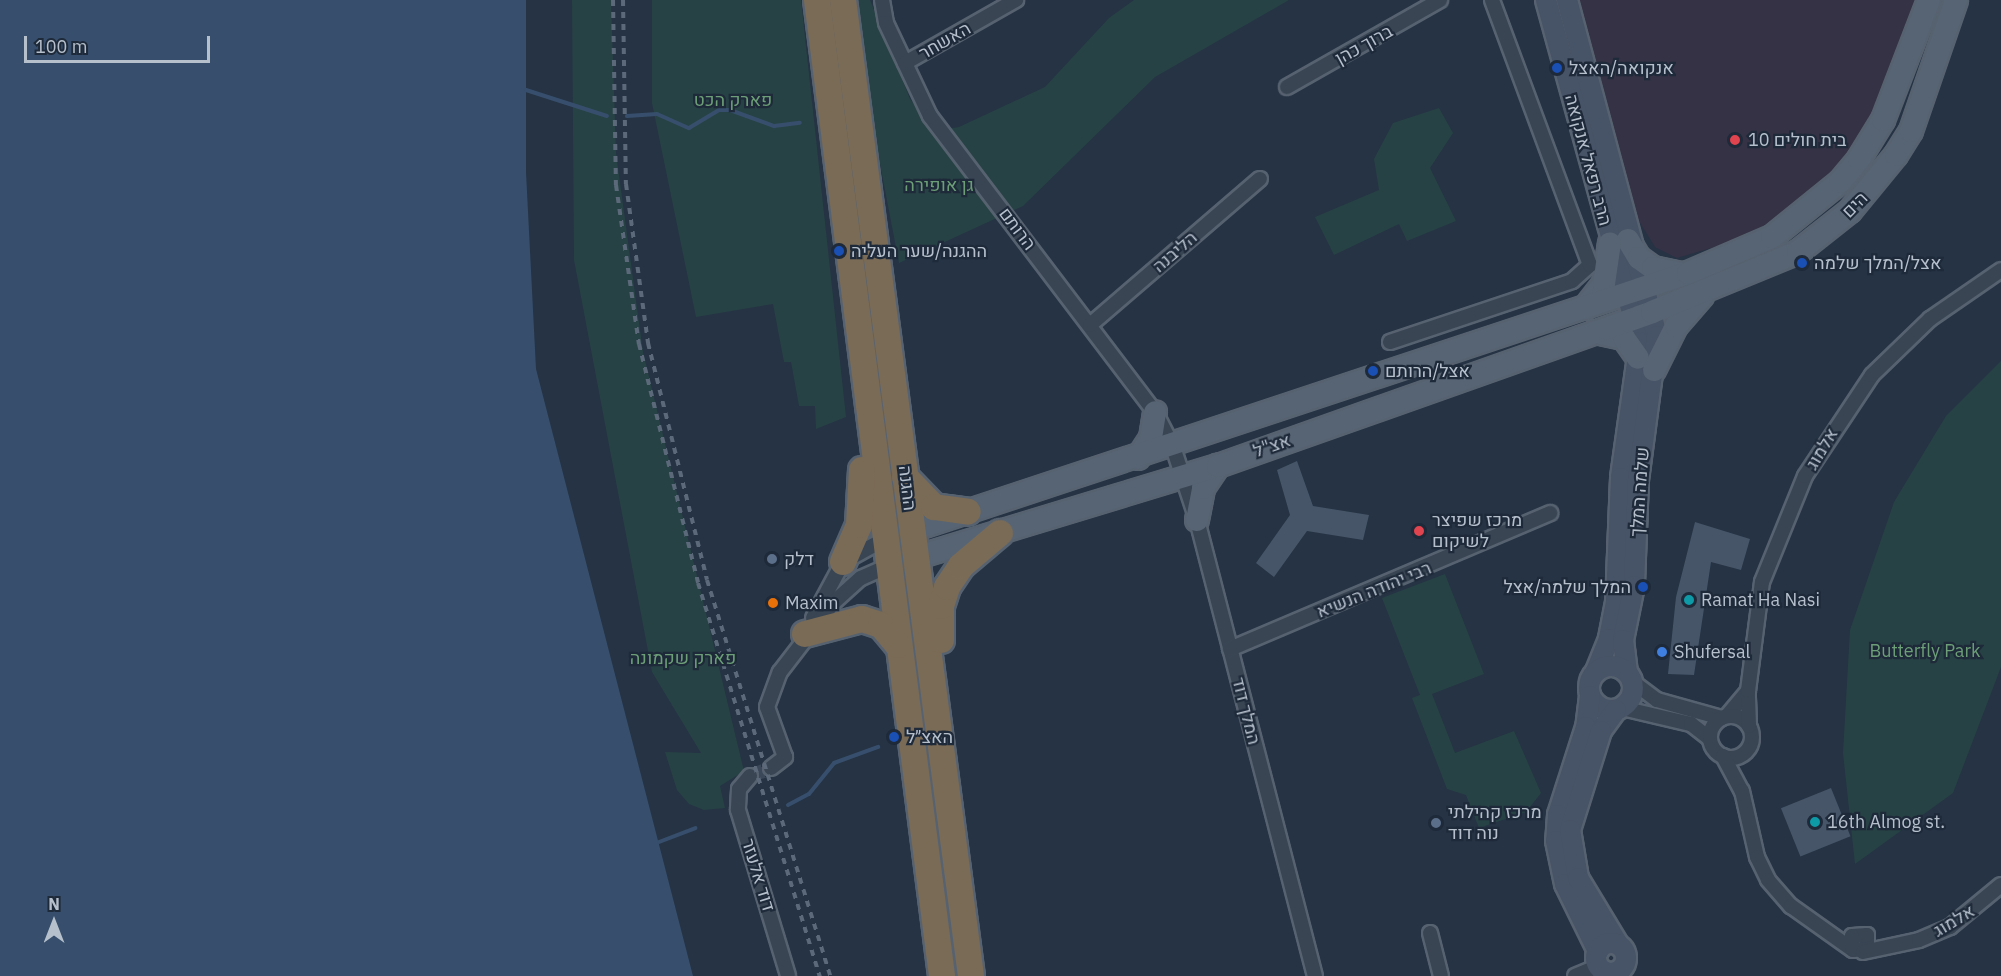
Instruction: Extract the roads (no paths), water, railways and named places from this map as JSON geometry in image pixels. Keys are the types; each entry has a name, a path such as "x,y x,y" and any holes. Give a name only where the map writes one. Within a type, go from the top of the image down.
{"highway":[{"name":"ההגנה","path":"817,0 942,976"},
{"name":"ההגנה","path":"843,0 971,976"},
{"path":"843,562 862,512 860,417 864,380"},
{"path":"905,477 933,507 968,512"},
{"path":"946,781 941,606 961,566 1000,533"},
{"path":"805,634 835,622 862,619 880,625 898,645"}],"main road":[{"name":"הים","path":"1634,291 1688,273 1772,237 1840,182 1883,120 1929,0"},
{"name":"הים","path":"1643,315 1705,292 1798,252 1830,229 1877,182 1911,132 1956,0"},
{"path":"1586,308 1604,284 1619,242 1653,268 1674,275 1688,273"},
{"name":"אצ\"ל","path":"885,539 1173,447 1634,291"},
{"path":"1595,332 1624,338 1646,364 1705,292"},
{"name":"אצ\"ל","path":"888,566 1218,466 1643,315"},
{"path":"1138,458 1151,438 1155,412"},
{"path":"1197,520 1203,488 1218,466"}],"street":[{"name":"הרותם","path":"882,0 886,22 930,116 1155,412 1173,447"},
{"name":"האשחר","path":"905,63 1016,0"},
{"name":"ברוך כהן","path":"1287,87 1440,0"},
{"name":"הרב רפאל אנקואה","path":"1390,342 1572,281 1590,265 1492,0"},
{"name":"הרב רפאל אנקואה","path":"1546,0 1643,315"},
{"name":"הרב רפאל אנקואה","path":"1567,0 1619,242"},
{"name":"הליבנה","path":"1090,325 1260,179"},
{"name":"אלמוג","path":"1749,726 1748,691 1768,560 1826,440 1872,375 1903,343 2001,270"},
{"name":"שלמה המלך","path":"1596,671 1609,639 1617,593 1621,478 1646,364 1657,336 1643,315"},
{"name":"שלמה המלך","path":"1630,677 1623,640 1634,586 1646,364"},
{"name":"המלך דוד","path":"1173,447 1197,520 1315,976"},
{"name":"רבי יהודה הנשיא","path":"1230,649 1550,513"},
{"path":"771,768 785,757 767,707 780,672 805,634 843,562 885,539"},
{"path":"805,634 849,587 888,566"},
{"path":"1604,966 1565,884 1556,841 1558,815 1586,727 1590,696 1589,682 1596,671 1609,665 1630,677 1657,700 1725,717 1741,718 1749,726 1742,791"},
{"path":"1630,677 1632,697 1601,732 1570,830 1578,878 1622,951 1634,976"},
{"path":"1710,738 1713,727 1748,691"},
{"path":"1590,696 1600,708 1619,709 1690,724 1710,738 1723,756 1742,791 1757,857 1768,880 1819,927 1857,950"},
{"path":"1723,756 1736,757 1748,749"},
{"name":"דוד אלעזר","path":"750,776 739,789 738,810 788,976"},
{"name":"אלמוג","path":"1857,950 1899,944 1950,927 2001,885"},
{"path":"1819,927 1862,934 1899,944"},
{"path":"1430,933 1441,976"},
{"path":"1857,950 1851,938 1862,934"},
{"path":"1604,966 1606,943 1622,951"},
{"path":"1575,976 1604,966 1621,969 1622,951"}],"water":[{"path":"0,0 526,0 526,172 536,369 693,976 0,976"}],"waterway":[{"path":"526,90 607,116"},
{"path":"627,116 657,114 689,128 719,110 730,110 774,126 800,123"},
{"path":"788,805 809,794 834,763 878,747"},
{"path":"659,842 695,828"}],"tunnel":[{"path":"750,776 771,768"}],"railway":[{"path":"613,0 616,185 639,344 698,583 820,976"},
{"path":"623,0 626,184 648,343 707,580 830,976"}],"place":[{"name":"אנקואה/האצל","path":"1557,68"},
{"name":"בית חולים 10","path":"1735,140"},
{"name":"ההגנה/שער העליה","path":"839,251"},
{"name":"אצל/המלך שלמה","path":"1802,263"},
{"name":"אצל/הרותם","path":"1373,371"},
{"name":"מרכז שפיצר לשיקום","path":"1419,531"},
{"name":"דלק","path":"772,559"},
{"name":"המלך שלמה/אצל","path":"1643,587"},
{"name":"Ramat Ha Nasi","path":"1689,600"},
{"name":"Maxim","path":"773,603"},
{"name":"Shufersal","path":"1662,652"},
{"name":"האצ״ל","path":"894,737"},
{"name":"16th Almog st.","path":"1815,822"},
{"name":"מרכז קהילתי נוה דוד","path":"1436,823"}],"park label":[{"name":"פארק הכט","path":"733,100"},
{"name":"גן אופירה","path":"939,185"},
{"name":"Butterfly Park","path":"1925,651"},
{"name":"פארק שקמונה","path":"683,658"}]}
